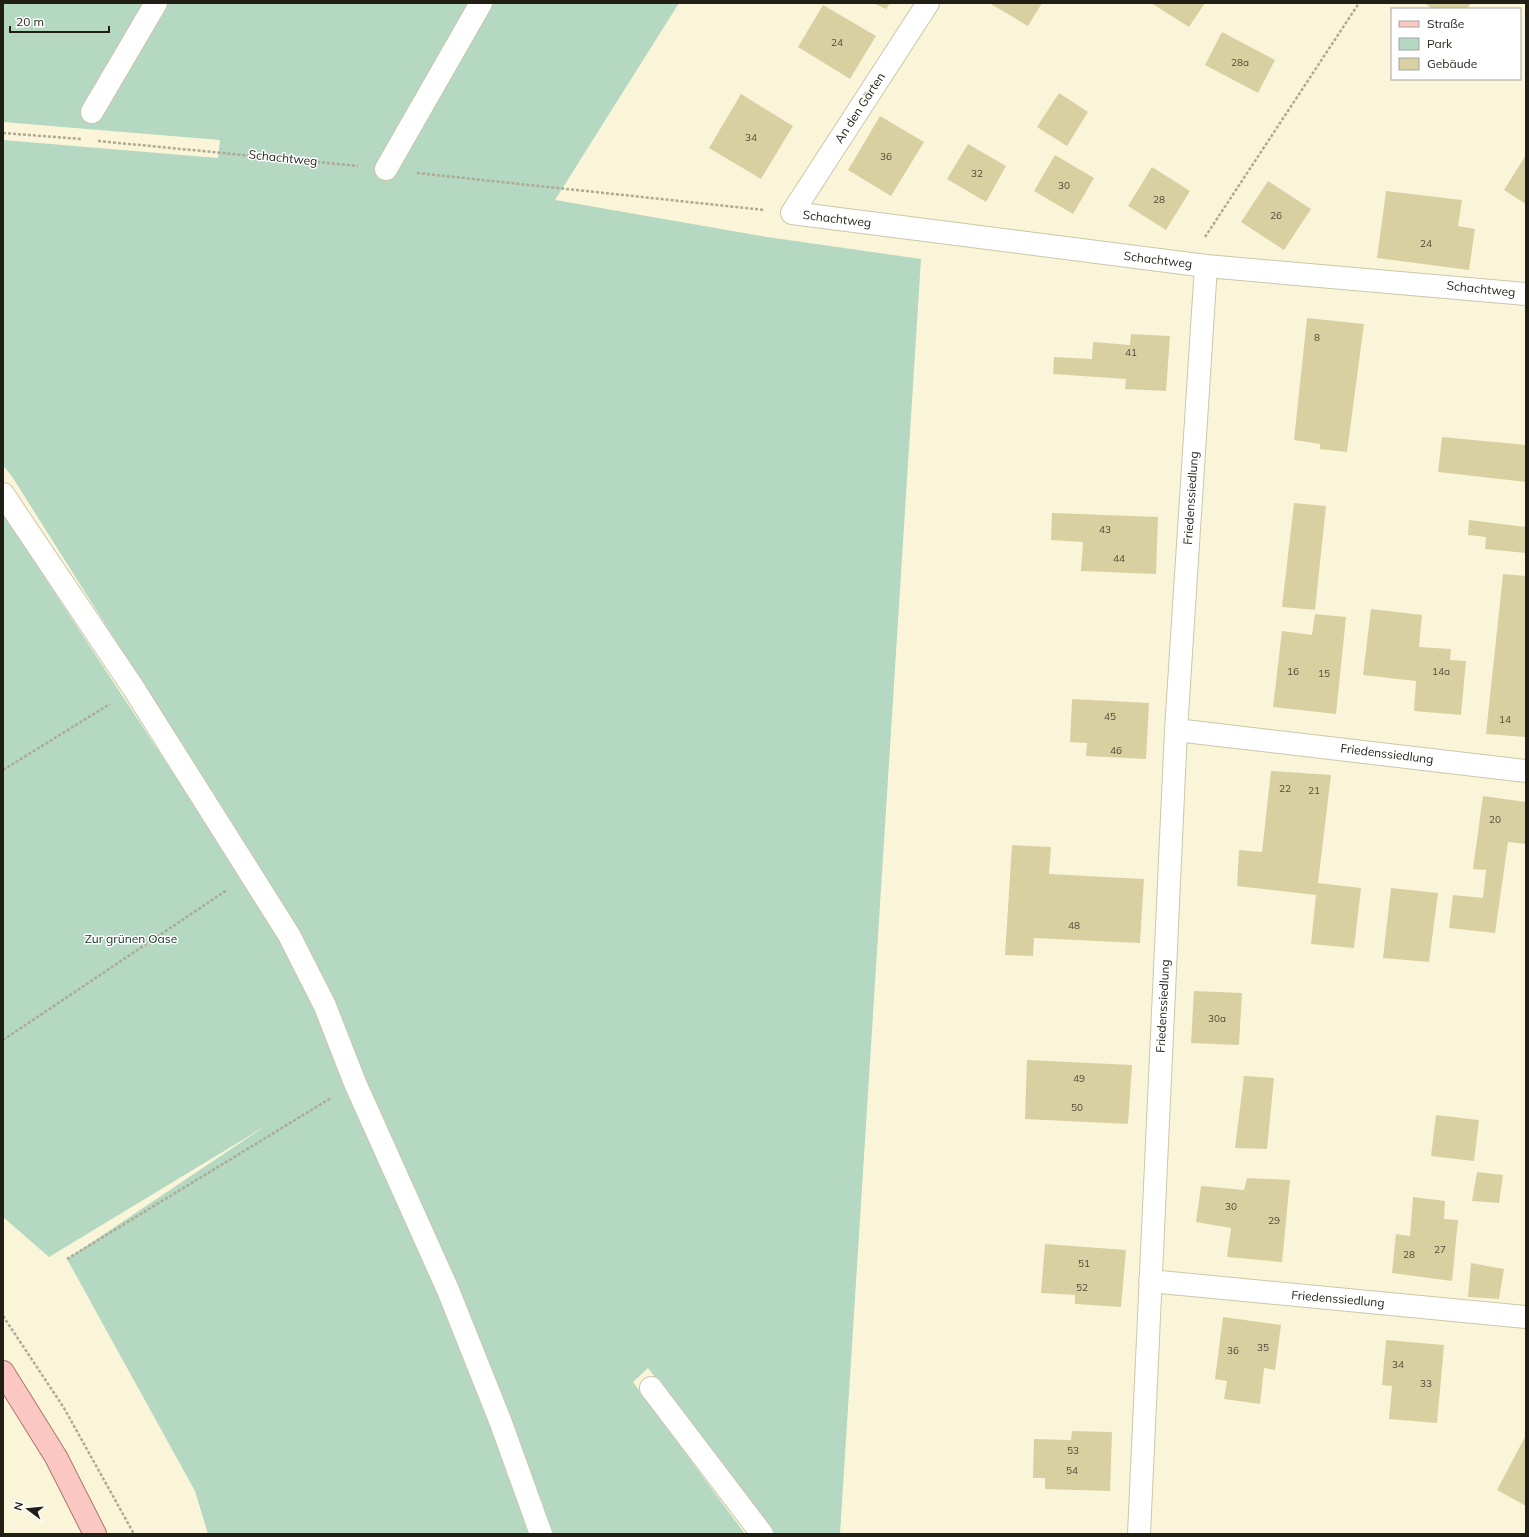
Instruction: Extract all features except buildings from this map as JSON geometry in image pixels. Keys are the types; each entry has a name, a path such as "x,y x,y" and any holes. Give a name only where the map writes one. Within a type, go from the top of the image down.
{"main road":[{"path":"3,1372 56,1457 95,1534"}],"street":[{"path":"92,112 156,3"},
{"path":"386,169 481,3"},
{"name":"An den Gärten","path":"792,213 928,3"},
{"name":"Schachtweg","path":"792,213 1196,265 1526,294"},
{"name":"Friedenssiedlung","path":"1138,1534 1176,730 1196,265"},
{"path":"3,494 134,689 289,935 325,1006 355,1083 448,1290 501,1423 541,1534"},
{"name":"Friedenssiedlung","path":"1176,730 1526,771"},
{"name":"Friedenssiedlung","path":"1150,1281 1526,1317"},
{"path":"651,1388 762,1534"}],"path":[{"path":"1196,265 1359,3"},
{"path":"3,133 88,140"},
{"name":"Schachtweg","path":"96,141 226,152 792,213"},
{"path":"3,770 134,689"},
{"path":"3,1040 251,875"},
{"path":"66,1259 355,1083"}],"green space":[{"name":"Zur grünen Oase","path":"3,3 679,3 555,200 767,237 921,259 840,1534 775,1534 648,1368 633,1382 745,1534 208,1534 195,1491 67,1259 267,1125 49,1257 3,1217 3,514 238,872 302,976 521,1452 490,1365 351,1055 259,868 13,478 3,465 3,140 218,158 220,140 3,122"}]}
